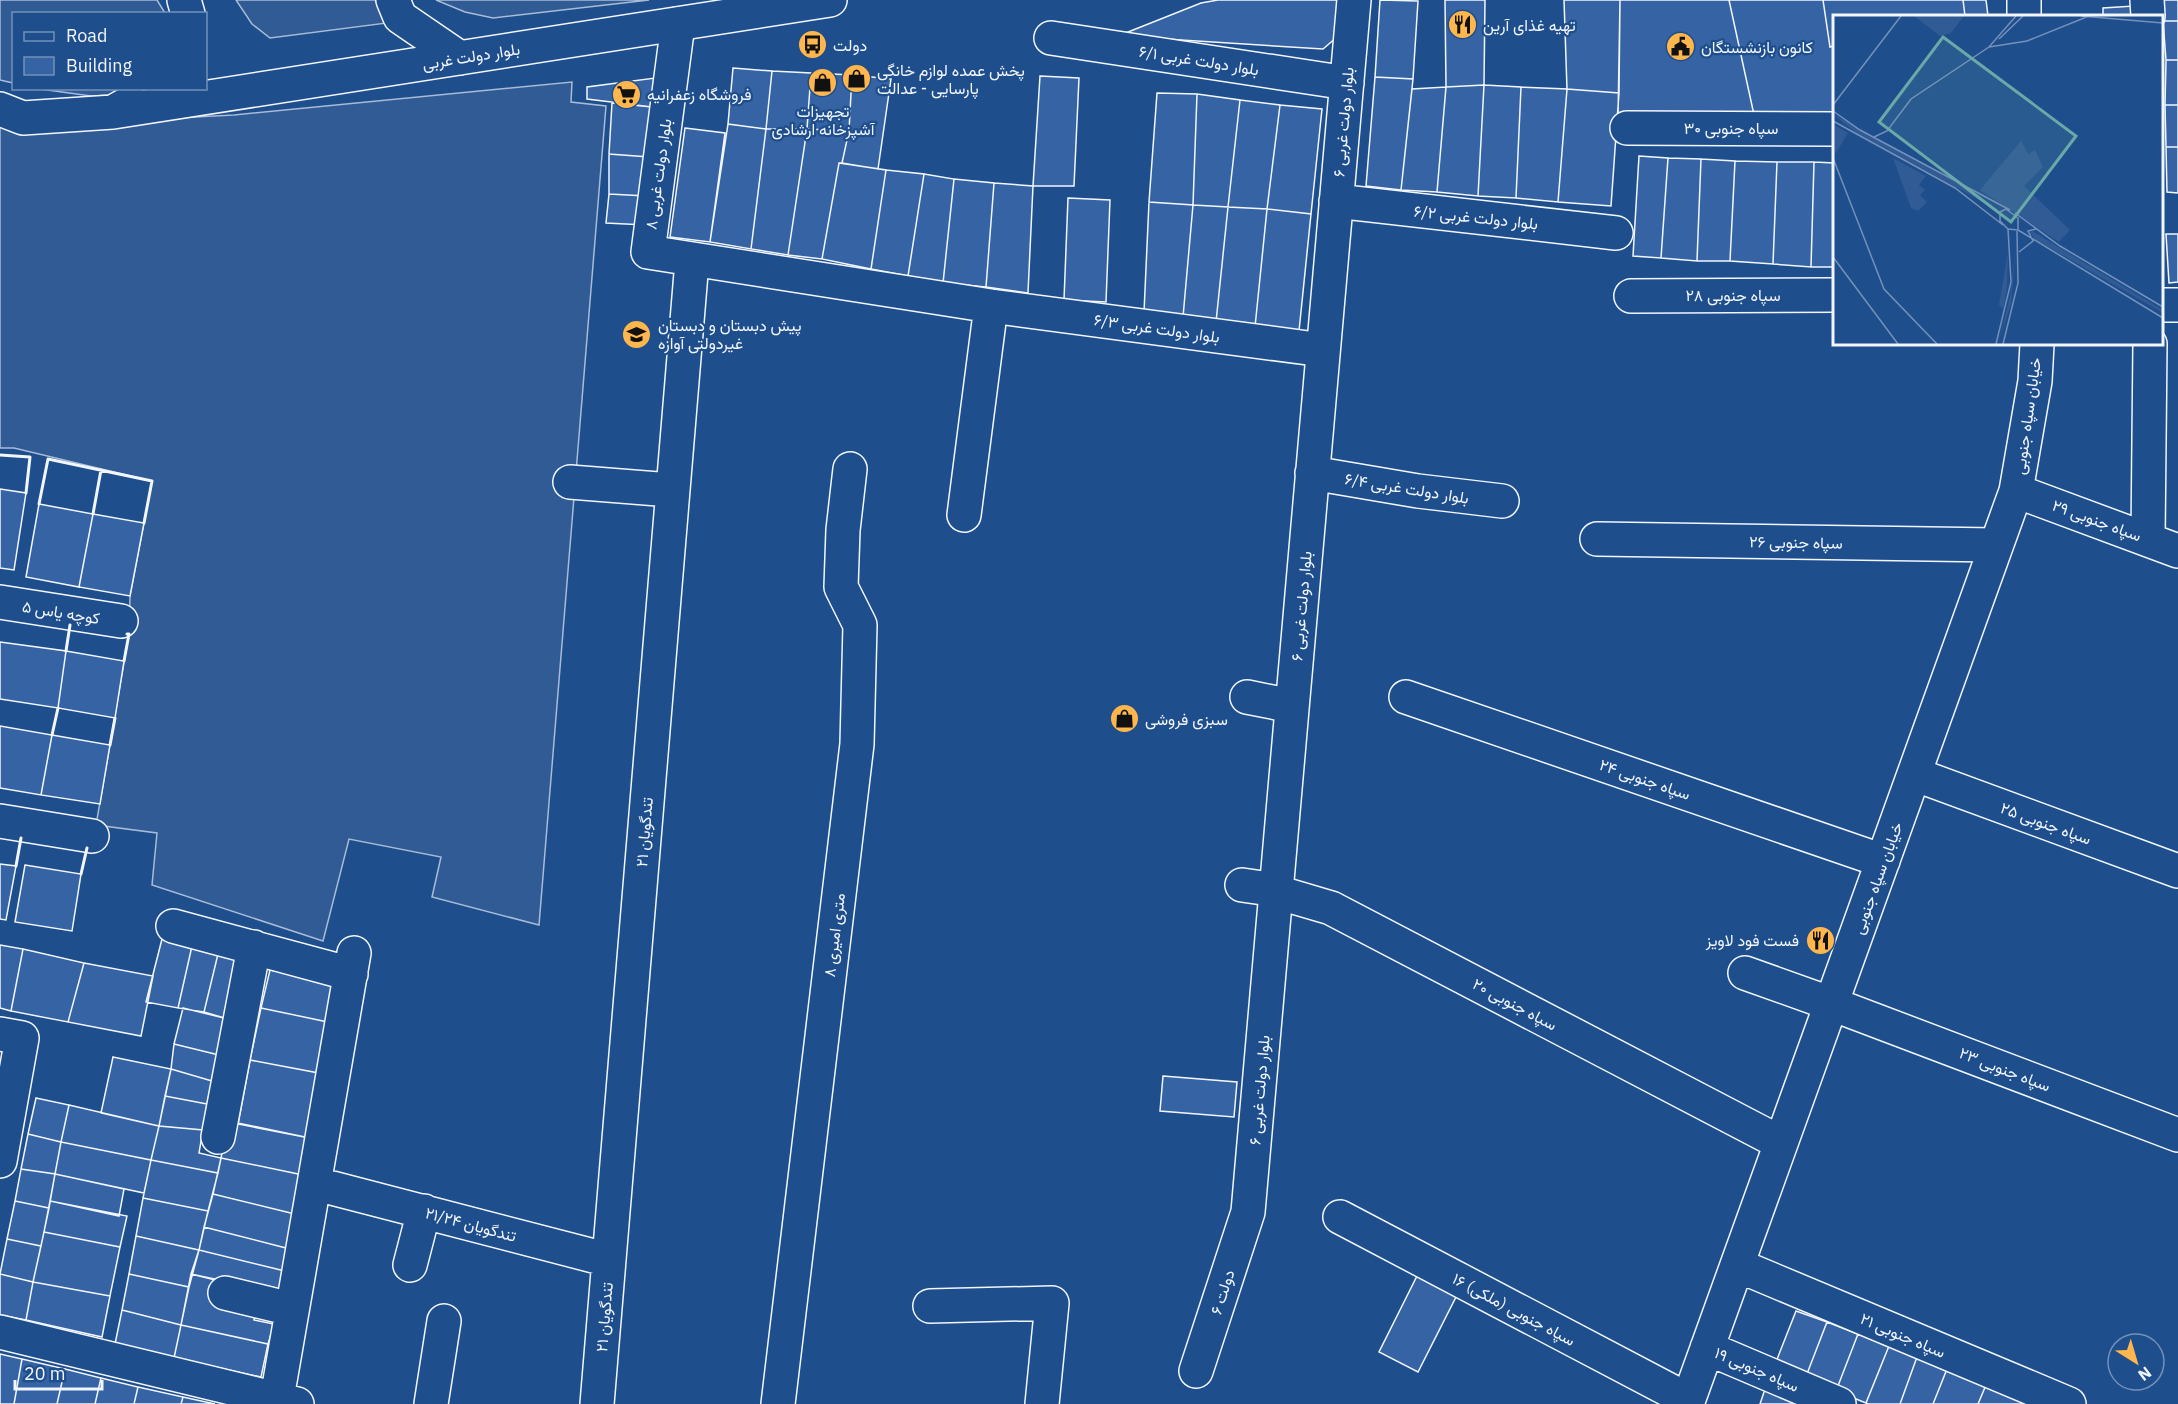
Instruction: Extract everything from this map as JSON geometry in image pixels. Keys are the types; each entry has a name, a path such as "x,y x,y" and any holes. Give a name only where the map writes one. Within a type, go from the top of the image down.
{"street":[{"path":"393,0 400,17 460,58"},
{"name":"بلوار دولت غربی","path":"8,115 113,112 830,0"},
{"name":"بلوار دولت غربی ۶","path":"1248,1212 1354,0"},
{"path":"2147,0 2148,15"},
{"name":"بلوار دولت غربی ۸","path":"648,252 678,24"},
{"name":"بلوار دولت غربی ۶/۱","path":"1051,38 1347,83"},
{"path":"113,112 151,90"},
{"name":"۳۰ سپاه جنوبی","path":"1627,128 1833,129"},
{"name":"بلوار دولت غربی ۶/۲","path":"1336,201 1616,233"},
{"name":"بلوار دولت غربی ۶/۳","path":"648,252 692,261 991,306 1323,350"},
{"name":"۲۱ تندگویان","path":"597,1404 671,490 692,261"},
{"name":"۲۸ سپاه جنوبی","path":"1631,296 1833,295"},
{"path":"2163,306 2178,305"},
{"path":"964,515 991,306"},
{"name":"خیابان سپاه جنوبی","path":"1688,1402 2016,491 2035,381 2037,345"},
{"path":"2150,345 2163,545"},
{"name":"۸ متری امیری","path":"778,1404 857,744 860,625 841,587 843,530 850,469"},
{"name":"بلوار دولت غربی ۶/۴","path":"1312,473 1418,491 1502,501"},
{"path":"570,482 671,490"},
{"name":"۲۹ سپاه جنوبی","path":"2016,491 2163,545"},
{"name":"۲۶ سپاه جنوبی","path":"1597,539 1996,545"},
{"name":"کوچه یاس ۵","path":"0,602 121,621"},
{"path":"1247,697 1292,706"},
{"name":"۲۴ سپاه جنوبی","path":"1406,697 1883,861"},
{"name":"۲۵ سپاه جنوبی","path":"1914,774 2178,871"},
{"path":"0,820 92,836"},
{"name":"۲۰ سپاه جنوبی","path":"1242,885 1331,908 1781,1143"},
{"path":"0,1332 284,1402 291,1309 353,963 254,947 173,926"},
{"path":"218,1137 254,947"},
{"name":"۲۳ سپاه جنوبی","path":"1745,973 2178,1135"},
{"path":"0,1161 11,1036"},
{"name":"۲۱/۲۴ تندگویان","path":"332,1188 609,1260"},
{"path":"410,1265 424,1211"},
{"name":"۶ دولت","path":"1196,1371 1248,1212"},
{"name":"۱۶ سپاه جنوبی (ملکی)","path":"1340,1217 1688,1402"},
{"name":"۲۱ سپاه جنوبی","path":"1737,1265 2068,1404"},
{"path":"225,1293 291,1309"},
{"path":"930,1306 1052,1302 1042,1404"},
{"path":"431,1404 444,1321"},
{"name":"۱۹ سپاه جنوبی","path":"1707,1348 1839,1404"}],"shaded area":[{"path":"0,0 157,0 164,12 12,12 12,83 0,80"},
{"path":"236,0 375,0 387,23 270,38 252,24"},
{"path":"436,0 649,0 493,18 465,12"},
{"path":"572,82 571,102 606,106 539,925 432,897 441,857 349,839 323,941 152,885 157,833 96,825 129,634 130,596 152,481 14,448 0,448 0,127 234,115"},
{"path":"47,90 132,90 115,95 91,96"}],"building":[{"path":"1218,0 1338,0 1337,37 1323,49 1118,36 1201,3"},
{"path":"1380,0 1418,1 1413,79 1375,77"},
{"path":"1445,0 1485,0 1484,85 1446,87"},
{"path":"1564,0 1620,0 1619,93 1567,89"},
{"name":"کانون بازنشستگان","path":"1620,0 1729,0 1756,124 1618,118"},
{"path":"1729,0 1986,0 1988,15 1833,15 1833,123 1756,124"},
{"path":"1823,0 1963,0 1965,15 1833,15 1833,46 1830,47"},
{"path":"2163,0 2178,0 2178,21 2163,21"},
{"path":"2134,6 2134,15 2103,15 2103,8"},
{"path":"2163,21 2178,21 2178,60 2166,60"},
{"path":"2166,60 2178,60 2178,105 2165,105"},
{"path":"733,68 772,71 766,129 728,124"},
{"path":"772,71 811,73 807,129 766,129"},
{"path":"811,73 852,75 849,131 807,129"},
{"path":"852,75 891,79 878,169 842,163 849,131"},
{"path":"1040,76 1079,78 1074,186 1033,186"},
{"path":"1375,77 1413,79 1401,190 1366,186"},
{"name":"فروشگاه زعفرانیه","path":"655,78 652,107 587,99 587,87"},
{"path":"1484,85 1478,196 1437,192 1446,87"},
{"path":"1484,85 1521,87 1516,198 1478,196"},
{"path":"1446,87 1437,192 1401,190 1412,89"},
{"path":"1521,87 1567,89 1558,202 1516,198"},
{"path":"1567,89 1619,93 1611,206 1558,202"},
{"path":"1157,93 1197,94 1193,205 1149,202"},
{"path":"1197,94 1240,100 1228,207 1193,205"},
{"path":"1240,100 1280,105 1267,209 1228,207"},
{"path":"612,103 652,107 649,157 609,154"},
{"path":"1280,105 1322,109 1311,214 1267,209"},
{"path":"2165,105 2178,105 2178,147 2166,147"},
{"path":"728,124 766,129 751,249 710,242"},
{"path":"685,128 725,133 710,242 670,237"},
{"path":"766,129 807,129 788,255 751,249"},
{"path":"807,129 849,131 842,163 839,163 822,259 788,255"},
{"path":"2166,147 2178,147 2178,193 2167,192"},
{"path":"609,154 649,157 646,196 609,194"},
{"path":"1639,156 1668,158 1661,258 1633,256"},
{"path":"1668,158 1701,159 1697,261 1661,258"},
{"path":"1701,159 1735,161 1730,261 1697,261"},
{"path":"1735,161 1777,162 1773,264 1730,261"},
{"path":"1777,162 1814,162 1811,267 1773,264"},
{"path":"1814,162 1833,163 1833,267 1811,267"},
{"path":"839,163 886,170 871,269 822,259"},
{"path":"886,170 924,174 908,276 871,269"},
{"path":"924,174 954,179 943,283 908,276"},
{"path":"954,179 994,183 986,287 943,283"},
{"path":"994,183 1033,186 1028,293 986,287"},
{"path":"609,194 646,196 645,225 606,223"},
{"path":"1068,198 1110,200 1106,302 1064,300"},
{"path":"1149,202 1193,205 1183,317 1144,312"},
{"path":"1193,205 1228,207 1216,322 1183,317"},
{"path":"1228,207 1267,209 1255,327 1216,322"},
{"path":"1267,209 1311,214 1299,331 1255,327"},
{"path":"2166,234 2178,234 2178,282 2169,283"},
{"path":"0,489 26,493 14,570 0,568"},
{"path":"39,504 93,514 79,587 26,577"},
{"path":"93,514 144,523 130,596 79,587"},
{"path":"0,642 66,651 58,708 0,699"},
{"path":"66,651 124,661 115,718 58,708"},
{"path":"0,726 52,735 41,795 0,788"},
{"path":"52,735 110,745 100,804 41,795"},
{"path":"0,864 16,866 6,920 0,919"},
{"path":"25,865 81,874 72,931 15,922"},
{"path":"162,939 192,946 178,1008 146,1002"},
{"path":"0,945 23,949 11,1011 0,1008"},
{"path":"192,946 218,954 204,1012 178,1008"},
{"path":"23,949 84,963 68,1022 11,1011"},
{"path":"218,954 242,960 228,1019 204,1012"},
{"path":"84,963 153,976 141,1036 68,1022"},
{"path":"270,970 335,982 328,1022 261,1008"},
{"path":"183,1008 228,1019 219,1055 174,1044"},
{"path":"261,1008 328,1022 319,1073 250,1060"},
{"path":"174,1044 219,1055 212,1081 171,1069"},
{"path":"113,1057 171,1069 159,1126 101,1113"},
{"path":"250,1060 319,1073 315,1139 238,1124"},
{"path":"171,1069 212,1081 207,1104 165,1096"},
{"path":"1163,1076 1237,1082 1234,1117 1160,1111"},
{"path":"165,1096 207,1104 203,1130 159,1126"},
{"path":"36,1098 69,1105 61,1142 28,1134"},
{"path":"69,1105 159,1126 151,1160 61,1142"},
{"path":"228,1121 315,1139 308,1176 221,1158"},
{"path":"159,1126 203,1130 199,1153 221,1158 218,1173 151,1160"},
{"path":"28,1134 61,1142 55,1174 21,1169"},
{"path":"61,1142 151,1160 144,1193 55,1174"},
{"path":"221,1158 308,1176 299,1215 213,1194"},
{"path":"151,1160 218,1173 208,1211 143,1198"},
{"path":"21,1169 55,1174 49,1208 15,1201"},
{"path":"55,1174 124,1189 119,1216 50,1201"},
{"path":"213,1194 299,1215 290,1249 204,1227"},
{"path":"143,1198 208,1211 199,1250 136,1236"},
{"path":"15,1201 49,1208 41,1246 7,1239"},
{"path":"50,1201 127,1216 120,1247 44,1232"},
{"path":"204,1227 290,1249 285,1271 199,1250"},
{"path":"44,1232 120,1247 110,1296 33,1282"},
{"path":"136,1236 199,1250 189,1287 129,1274"},
{"path":"7,1239 41,1246 33,1282 0,1274"},
{"path":"199,1250 285,1271 279,1296 191,1274"},
{"path":"0,1274 33,1282 26,1320 0,1315"},
{"path":"129,1274 189,1287 181,1325 122,1310"},
{"path":"191,1274 219,1280 257,1306 254,1320 274,1324 268,1344 181,1325"},
{"path":"1418,1274 1458,1293 1418,1372 1379,1352"},
{"path":"33,1282 110,1296 102,1337 26,1320"},
{"path":"122,1310 181,1325 174,1358 115,1344"},
{"path":"1796,1311 1827,1322 1805,1379 1774,1367"},
{"path":"1827,1322 1858,1334 1836,1391 1805,1379"},
{"path":"181,1325 268,1344 261,1377 174,1358"},
{"path":"1858,1334 1889,1346 1866,1403 1836,1391"},
{"path":"1889,1346 1917,1357 1900,1404 1868,1404 1866,1403"},
{"path":"0,1354 22,1359 14,1404 0,1404"},
{"path":"1917,1357 1947,1369 1933,1404 1900,1404"},
{"path":"22,1359 65,1369 57,1404 14,1404"},
{"path":"65,1369 101,1378 95,1404 57,1404"},
{"path":"1947,1369 1986,1385 1978,1404 1933,1404"},
{"path":"101,1378 138,1387 134,1404 95,1404"},
{"path":"1986,1385 2023,1400 2021,1404 1978,1404"},
{"path":"138,1387 183,1397 181,1404 134,1404"},
{"path":"1765,1389 1797,1404 1760,1404"},
{"path":"183,1397 215,1404 181,1404"}],"wall":[{"path":"0,455 30,457 26,493"},
{"path":"39,504 48,459 152,481 144,523"},
{"path":"93,514 101,470"},
{"path":"66,651 70,625"},
{"path":"124,661 129,634 127,634"},
{"path":"52,735 58,708"},
{"path":"110,745 115,718"},
{"path":"16,866 21,838"},
{"path":"81,874 87,848"}],"place":[{"name":"تهیه غذای آرین","path":"1462,25"},
{"name":"دولت","path":"812,45"},
{"name":"کانون بازنشستگان","path":"1680,47"},
{"name":"پخش عمده لوازم خانگی پارسایی - عدالت","path":"856,79"},
{"name":"تجهیزات آشپزخانه ارشادی","path":"823,83"},
{"name":"فروشگاه زعفرانیه","path":"626,94"},
{"name":"پیش دبستان و دبستان غیردولتی آوازه","path":"637,334"},
{"name":"سبزی فروشی","path":"1124,719"},
{"name":"فست فود لاویز","path":"1820,940"}]}
